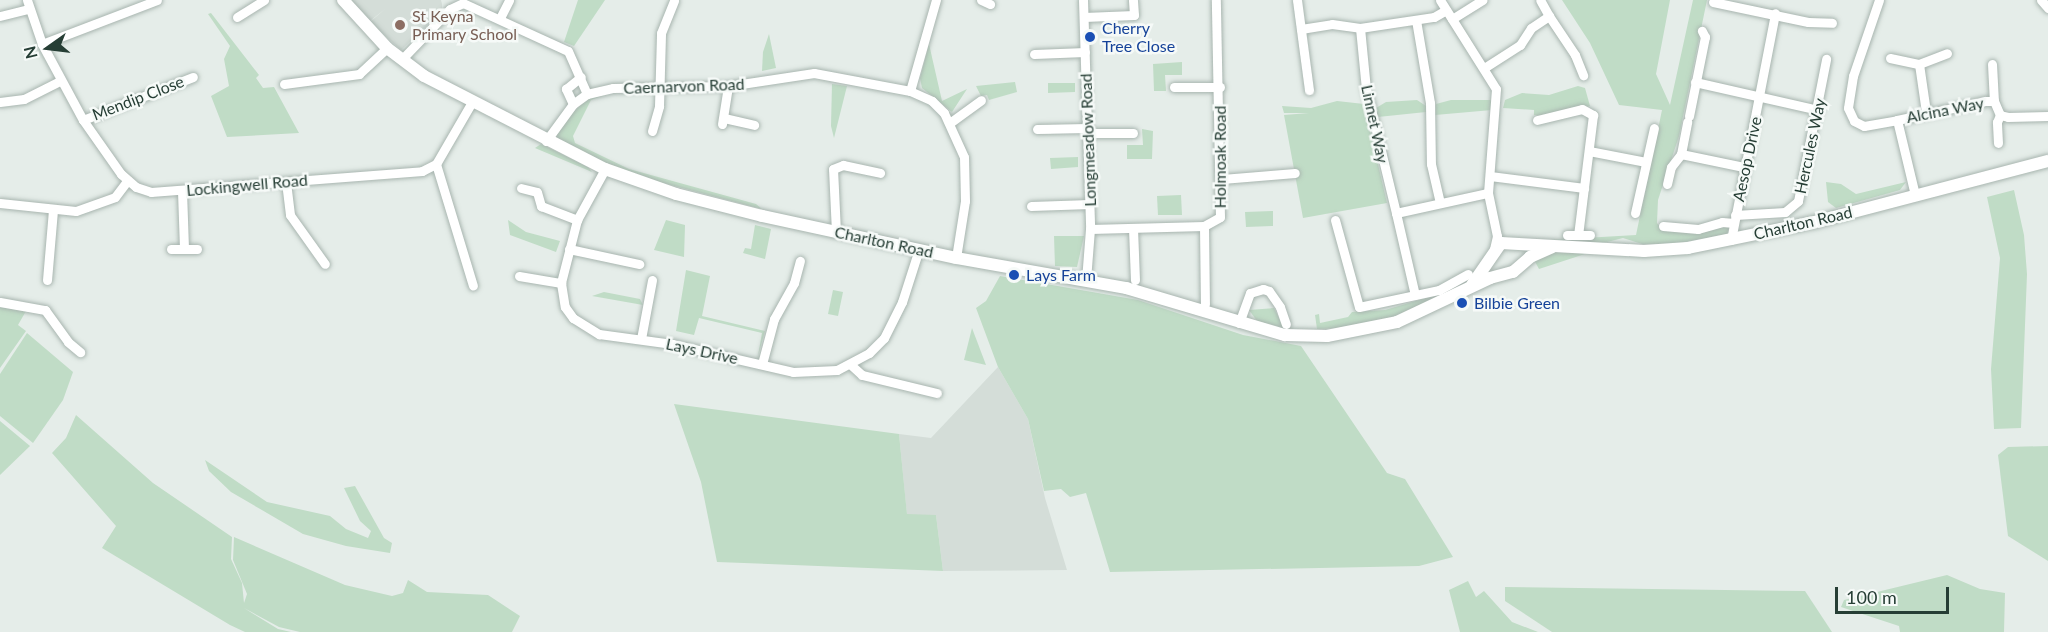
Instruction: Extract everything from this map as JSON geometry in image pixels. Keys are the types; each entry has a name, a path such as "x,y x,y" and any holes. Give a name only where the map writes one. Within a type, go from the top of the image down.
{"street":[{"path":"42,44 157,0"},
{"path":"237,17 264,0"},
{"name":"Charlton Road","path":"343,0 387,48 402,59 472,102 605,169 716,205 956,258 1086,280 1154,295 1239,323 1285,335 1327,336 1396,322 1508,273 1552,248"},
{"path":"500,18 509,0"},
{"path":"652,131 660,86 661,33 674,0"},
{"path":"910,91 936,0"},
{"name":"Longmeadow Road","path":"1083,0 1090,204 1086,280"},
{"path":"1084,17 1134,15 1133,0"},
{"name":"Holmoak Road","path":"1090,229 1204,226 1216,222 1222,212 1216,0"},
{"path":"1297,0 1310,90"},
{"path":"1440,0 1484,68 1498,98 1488,193 1497,236 1493,253 1494,266 1508,273"},
{"path":"1452,19 1482,0"},
{"path":"1540,0 1575,55 1583,75"},
{"name":"Alcina Way","path":"1879,0 1853,76 1848,108 1854,121 1864,126 1926,112 1994,101"},
{"path":"2041,0 2048,8"},
{"path":"1713,2 1832,23"},
{"path":"402,59 448,4 464,3 568,51 587,94 573,104 546,141"},
{"path":"0,16 28,4 42,44 60,81 83,120 128,180 120,193 107,201 81,210 53,210 0,203"},
{"path":"1301,29 1332,24 1360,28 1416,20 1446,10"},
{"name":"Aesop Drive","path":"1731,240 1775,13"},
{"path":"1484,68 1520,45 1531,28 1549,16"},
{"path":"1416,20 1431,103 1431,164 1440,203"},
{"name":"Linnet Way","path":"1360,28 1366,88 1415,295"},
{"path":"1667,184 1671,167 1681,154 1702,31"},
{"path":"284,84 359,74 387,48"},
{"path":"1034,54 1085,52"},
{"path":"1890,57 1919,64 1947,53"},
{"name":"Hercules Way","path":"1734,219 1785,212 1795,206 1818,110 1826,59"},
{"path":"1919,64 1926,112"},
{"name":"Alcina Way","path":"1992,64 1994,101 2001,115 2048,116"},
{"name":"Caernarvon Road","path":"587,94 660,86 728,86 814,73 910,91 932,101 951,122 964,157 966,183 956,258"},
{"name":"Mendip Close","path":"83,120 193,77"},
{"path":"573,104 566,89 581,77"},
{"path":"0,102 24,99 60,81"},
{"path":"1695,81 1760,95"},
{"path":"728,86 723,121 754,124"},
{"path":"1174,87 1220,87"},
{"name":"Aesop Drive","path":"1760,95 1818,110"},
{"path":"951,122 981,100"},
{"path":"471,282 436,164 472,102"},
{"path":"1537,120 1582,109 1592,112 1578,235"},
{"path":"1998,143 1997,122 2001,115"},
{"path":"1897,120 1916,195"},
{"path":"1037,129 1133,133"},
{"path":"1635,213 1654,129"},
{"path":"1589,151 1646,162"},
{"path":"1681,154 1744,167"},
{"name":"Charlton Road","path":"1493,253 1501,243 1552,248 1644,251 1731,240 2048,161"},
{"name":"Lockingwell Road","path":"128,180 151,192 422,171 436,164"},
{"path":"836,232 833,169 843,165 880,173"},
{"name":"Lays Drive","path":"605,169 577,220 561,283 565,307 584,327 599,334 641,339 815,373 851,364 884,338 902,302 919,249"},
{"path":"1222,179 1294,173"},
{"path":"1490,176 1584,188"},
{"path":"286,182 291,215 325,264"},
{"path":"520,188 537,192 541,206 577,220"},
{"path":"182,190 184,249"},
{"path":"1396,213 1488,193"},
{"path":"1031,206 1090,204"},
{"path":"47,280 53,210"},
{"path":"1493,212 1522,254 1522,264"},
{"name":"Aesop Drive","path":"1663,226 1698,229 1734,219"},
{"path":"1335,220 1356,304 1364,308 1439,290 1468,274"},
{"path":"1204,226 1205,304"},
{"path":"1133,228 1135,280"},
{"path":"1567,235 1590,235"},
{"path":"171,249 196,249"},
{"path":"568,249 639,264"},
{"path":"1468,290 1493,253"},
{"path":"762,364 774,319 794,283 800,261"},
{"path":"519,276 561,283"},
{"path":"641,339 646,295 652,280"},
{"path":"1239,323 1250,293 1263,289 1269,291 1280,307 1286,324"},
{"path":"0,302 45,310 68,342 80,352"},
{"path":"851,364 862,375 937,393"}],"shaded area":[{"name":"St Keyna Primary School","path":"350,0 441,0 442,11 401,50 370,22 385,9 370,21"},
{"path":"998,367 1028,419 1045,498 1067,570 943,571 936,515 907,515 899,434 931,438"}],"green space":[{"path":"578,0 605,0 574,46 564,42"},
{"path":"1562,0 1670,0 1656,74 1670,105 1693,0 1707,0 1679,136 1658,200 1657,223 1662,229 1729,225 1727,234 1674,244 1642,244 1623,238 1603,243 1533,241 1636,235 1662,110 1619,105 1590,43"},
{"path":"211,13 259,75 256,78 263,88 274,87 299,133 227,137 211,96 229,86 224,59 230,46 208,14"},
{"path":"769,34 776,68 762,71 763,52"},
{"path":"929,44 942,101 967,89 952,112 922,88 920,78"},
{"path":"1182,62 1182,75 1165,75 1166,91 1154,91 1153,64"},
{"path":"1015,82 1017,92 989,100 987,95 981,96 976,86"},
{"path":"1048,83 1075,83 1075,92 1048,93"},
{"path":"832,84 847,86 834,138 831,126"},
{"path":"1578,86 1585,88 1590,106 1545,116 1534,115 1534,110 1503,108 1505,100 1522,93 1549,95"},
{"path":"610,93 591,100 573,136 575,143 629,169 756,204 762,209 625,173 562,145 556,134 566,118 588,99"},
{"path":"1417,100 1426,106 1426,112 1378,117 1376,108 1386,102"},
{"path":"1451,100 1490,100 1493,102 1492,110 1435,115 1436,104"},
{"path":"1337,101 1364,104 1387,203 1303,218 1284,115 1309,113 1284,113 1282,106 1311,108"},
{"path":"1142,129 1153,131 1152,159 1127,159 1127,145 1143,145"},
{"path":"541,144 588,167 592,172 535,148"},
{"path":"1078,157 1078,167 1051,169 1050,158"},
{"path":"1826,182 1841,184 1856,194 1906,182 1900,190 1836,208 1828,202"},
{"path":"2014,190 2024,235 2027,274 2021,428 1994,429 1991,369 2000,258 1987,197"},
{"path":"1181,195 1182,215 1158,215 1157,196"},
{"path":"1273,211 1273,226 1246,227 1245,212"},
{"path":"508,220 526,232 560,241 556,252 510,235"},
{"path":"666,220 685,225 684,257 654,250"},
{"path":"755,225 771,229 765,259 743,253 745,248 751,249"},
{"path":"1054,236 1084,236 1077,267 1055,266"},
{"path":"1548,252 1588,253 1539,269 1533,258"},
{"path":"686,270 710,276 702,316 765,331 758,356 762,333 699,318 694,335 676,331"},
{"path":"1472,274 1466,282 1450,294 1394,319 1345,328 1317,329 1315,315 1319,314 1320,323 1348,317 1352,312 1385,310 1443,293"},
{"path":"1000,276 1138,300 1243,335 1301,346 1387,473 1405,479 1453,557 1419,566 1110,572 1086,493 1070,497 1061,489 1044,491 1028,419 998,367 976,308 986,301"},
{"path":"833,290 843,292 838,316 828,314"},
{"path":"604,292 640,299 643,305 592,296"},
{"path":"0,307 26,311 18,325 26,331 0,368"},
{"path":"1274,308 1284,328 1257,321 1249,310"},
{"path":"972,328 986,365 964,360"},
{"path":"27,333 73,372 63,400 33,443 0,416 0,374"},
{"path":"674,404 899,434 907,514 936,515 943,571 717,562 701,482"},
{"path":"76,415 153,483 232,537 231,559 242,583 244,603 247,594 233,560 234,537 345,585 392,596 403,593 408,580 427,592 488,595 520,616 512,632 300,632 279,627 244,608 278,629 291,632 245,632 102,548 116,526 52,453 66,438"},
{"path":"0,421 30,446 0,475"},
{"path":"2048,446 2048,561 2008,536 1998,455 2008,447"},
{"path":"205,460 267,502 330,516 346,529 368,538 371,531 360,521 344,488 355,486 384,538 392,543 390,553 346,546 303,534 231,492 209,471"},
{"path":"1947,575 1980,589 2005,593 2004,632 1900,632 1899,626 1841,607 1844,600"},
{"path":"1468,581 1476,597 1484,591 1512,622 1538,632 1460,632 1449,590"},
{"path":"1505,587 1805,591 1832,632 1552,632 1505,601"}],"place":[{"name":"St Keyna Primary School","path":"400,25"},
{"name":"Cherry Tree Close","path":"1090,37"},
{"name":"Lays Farm","path":"1014,275"},
{"name":"Bilbie Green","path":"1462,303"}]}
